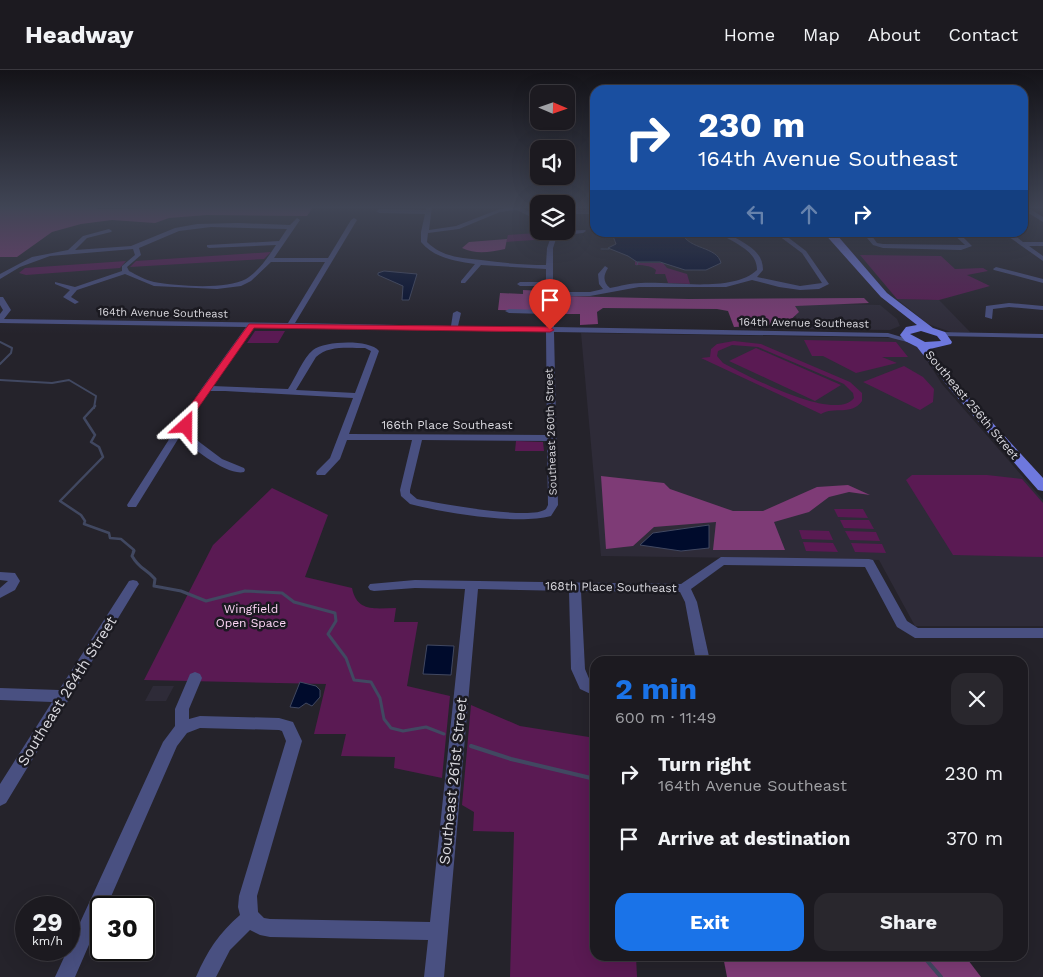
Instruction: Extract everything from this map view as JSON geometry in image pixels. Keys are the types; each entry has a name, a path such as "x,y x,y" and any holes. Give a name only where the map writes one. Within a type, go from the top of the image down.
{"main road":[{"name":"Southeast 256th Street","path":"839,249 872,292 903,317 912,337 968,404 1043,487"},
{"name":"Southeast 256th Street","path":"845,249 884,295 928,329"},
{"path":"912,337 928,329 942,340"},
{"path":"912,337 942,340"},
{"name":"Southeast 256th Street","path":"942,340 952,374 1043,475"},
{"path":"968,404 983,409"}],"street":[{"path":"0,277 32,258 71,250 118,249"},
{"path":"126,272 124,267 138,254 135,249"},
{"path":"75,302 67,295 75,289 126,272 148,282 175,285 237,284 252,278 276,249"},
{"path":"290,326 336,249"},
{"path":"430,249 436,253 480,262 550,267"},
{"name":"Southeast 260th Street","path":"418,436 405,490 408,498 414,502 516,516 548,514 553,505 550,249"},
{"path":"748,249 758,259 760,268 752,278"},
{"path":"550,294 590,294 639,285 719,286 752,278 783,286 825,286 826,283 800,249"},
{"path":"1030,249 1043,259"},
{"path":"268,260 329,260"},
{"path":"463,282 480,262"},
{"path":"605,268 601,272 601,279 602,284 608,290"},
{"path":"996,270 1043,281"},
{"path":"175,285 185,276"},
{"path":"57,283 75,289"},
{"path":"520,284 549,284"},
{"path":"0,299 7,310 0,320"},
{"path":"989,317 989,308 994,306 1012,304 1043,308"},
{"path":"509,312 550,312"},
{"path":"454,328 457,313"},
{"name":"164th Avenue Southeast","path":"0,320 251,326 888,335 912,337"},
{"path":"132,505 206,388 251,326"},
{"path":"942,340 970,337 1043,337"},
{"path":"291,391 314,352 320,347 366,346 373,348 374,353 335,459 320,473"},
{"path":"206,388 358,396"},
{"path":"189,414 185,436 218,461 240,470"},
{"name":"166th Place Southeast","path":"343,437 551,438"},
{"name":"168th Place Southeast","path":"374,588 415,584 684,588 721,561 869,563 902,624 910,631 928,634 1043,633"},
{"path":"0,576 11,576 14,580 11,587 0,594"},
{"name":"Southeast 264th Street","path":"0,798 133,584"},
{"name":"Southeast 261st Street","path":"434,977 472,585"},
{"path":"575,587 578,669 590,688"},
{"path":"684,588 691,602 702,656"},
{"path":"182,728 182,709 195,678"},
{"path":"0,694 64,696"},
{"path":"65,977 171,742 182,728 194,723 279,724 291,731 294,746 248,896 247,907 250,918 260,926 270,928 438,931"},
{"path":"206,977 221,945 250,918"}],"shaded area":[{"path":"0,249 28,249 17,257 0,257"},
{"path":"466,249 503,249 489,252"},
{"path":"523,290 543,291 542,311 498,310 500,293 523,294"},
{"path":"561,296 689,299 864,298 869,303 795,306 799,312 786,324 734,327 728,311 717,309 603,308 597,312 598,324 580,325 580,314 558,314 558,298"},
{"path":"897,299 939,300 970,332 951,332 928,324"},
{"path":"788,303 880,305 897,319 900,326 890,330 803,329"},
{"path":"581,333 898,338 919,348 942,384 1043,500 1043,626 915,626 879,560 601,556"},
{"path":"601,476 664,483 670,489 733,511 763,511 817,487 848,485 870,495 849,492 829,497 809,512 774,522 785,550 713,550 716,522 654,527 633,546 606,549"},
{"path":"153,686 174,686 166,701 145,701"},
{"path":"724,961 969,961 981,977 727,977"}],"green space":[{"path":"271,252 264,259 130,267 136,261"},
{"path":"860,255 941,256 955,269 983,268 988,271 967,275 990,286 939,300 897,299"},
{"path":"126,261 120,268 26,275 19,273 25,268"},
{"path":"635,261 641,263 663,263 667,268 687,274 690,284 668,283 665,274 655,274 656,270 654,268 635,265"},
{"path":"255,331 285,331 278,343 247,343"},
{"path":"804,340 896,342 908,357 882,357 897,363 856,373 823,356 812,356"},
{"path":"734,341 761,344 850,382 862,393 862,401 858,406 848,410 831,411 821,414 701,358 710,357 711,349 717,344","holes":["732,345 758,347 844,384 853,393 854,398 844,404 829,405 810,401 750,377 723,363 717,356 718,351"]},
{"path":"756,348 841,385 815,401 729,361"},
{"path":"904,366 923,377 934,389 933,402 920,410 863,382"},
{"path":"516,441 543,442 544,451 515,451"},
{"path":"912,475 987,475 1022,479 1043,503 1043,557 953,555 906,480"},
{"name":"Wingfield Open Space","path":"272,488 328,515 305,577 352,588 358,602 368,607 396,608 394,622 418,622 407,686 450,696 442,778 394,768 395,757 341,756 346,734 314,734 326,684 144,680 213,545"},
{"path":"834,509 863,509 868,518 838,517"},
{"path":"840,520 869,520 874,529 844,528"},
{"path":"799,530 829,531 833,540 802,539"},
{"path":"845,531 876,532 880,541 850,540"},
{"path":"803,542 833,543 838,552 806,551"},
{"path":"851,543 882,544 886,553 855,552"},
{"path":"471,705 520,726 590,737 590,961 636,961 637,977 510,977 514,832 473,831 474,812 462,805"}],"water":[{"path":"611,249 705,249 714,254 721,263 706,270 685,270 660,262 637,262"},
{"path":"384,271 417,274 409,300 402,300 403,286 378,275 378,273"},
{"path":"709,525 709,548 681,551 640,545 653,533"},
{"path":"427,645 454,646 451,675 423,674"},
{"path":"300,682 316,686 320,690 320,697 312,706 306,703 299,708 290,707"}],"waterway":[{"path":"0,342 12,348 11,353 0,364"},
{"path":"0,380 52,383 69,380 96,396 94,407"},
{"path":"94,407 84,418 95,435 91,442 99,447 103,457 60,501 81,515 85,521 84,524 109,533 110,538 121,539 134,550 133,552"},
{"path":"134,551 132,556 135,561 155,579 154,586 181,591 206,601 245,591 282,593 294,602 335,613 336,621 328,634 346,658 354,680 371,682 380,698 384,719 391,728 403,731 426,727 444,734"},
{"path":"471,746 511,759 590,778"},
{"path":"927,961 941,977"}],"route":[{"path":"186,426 189,414 251,326 550,330"}]}
